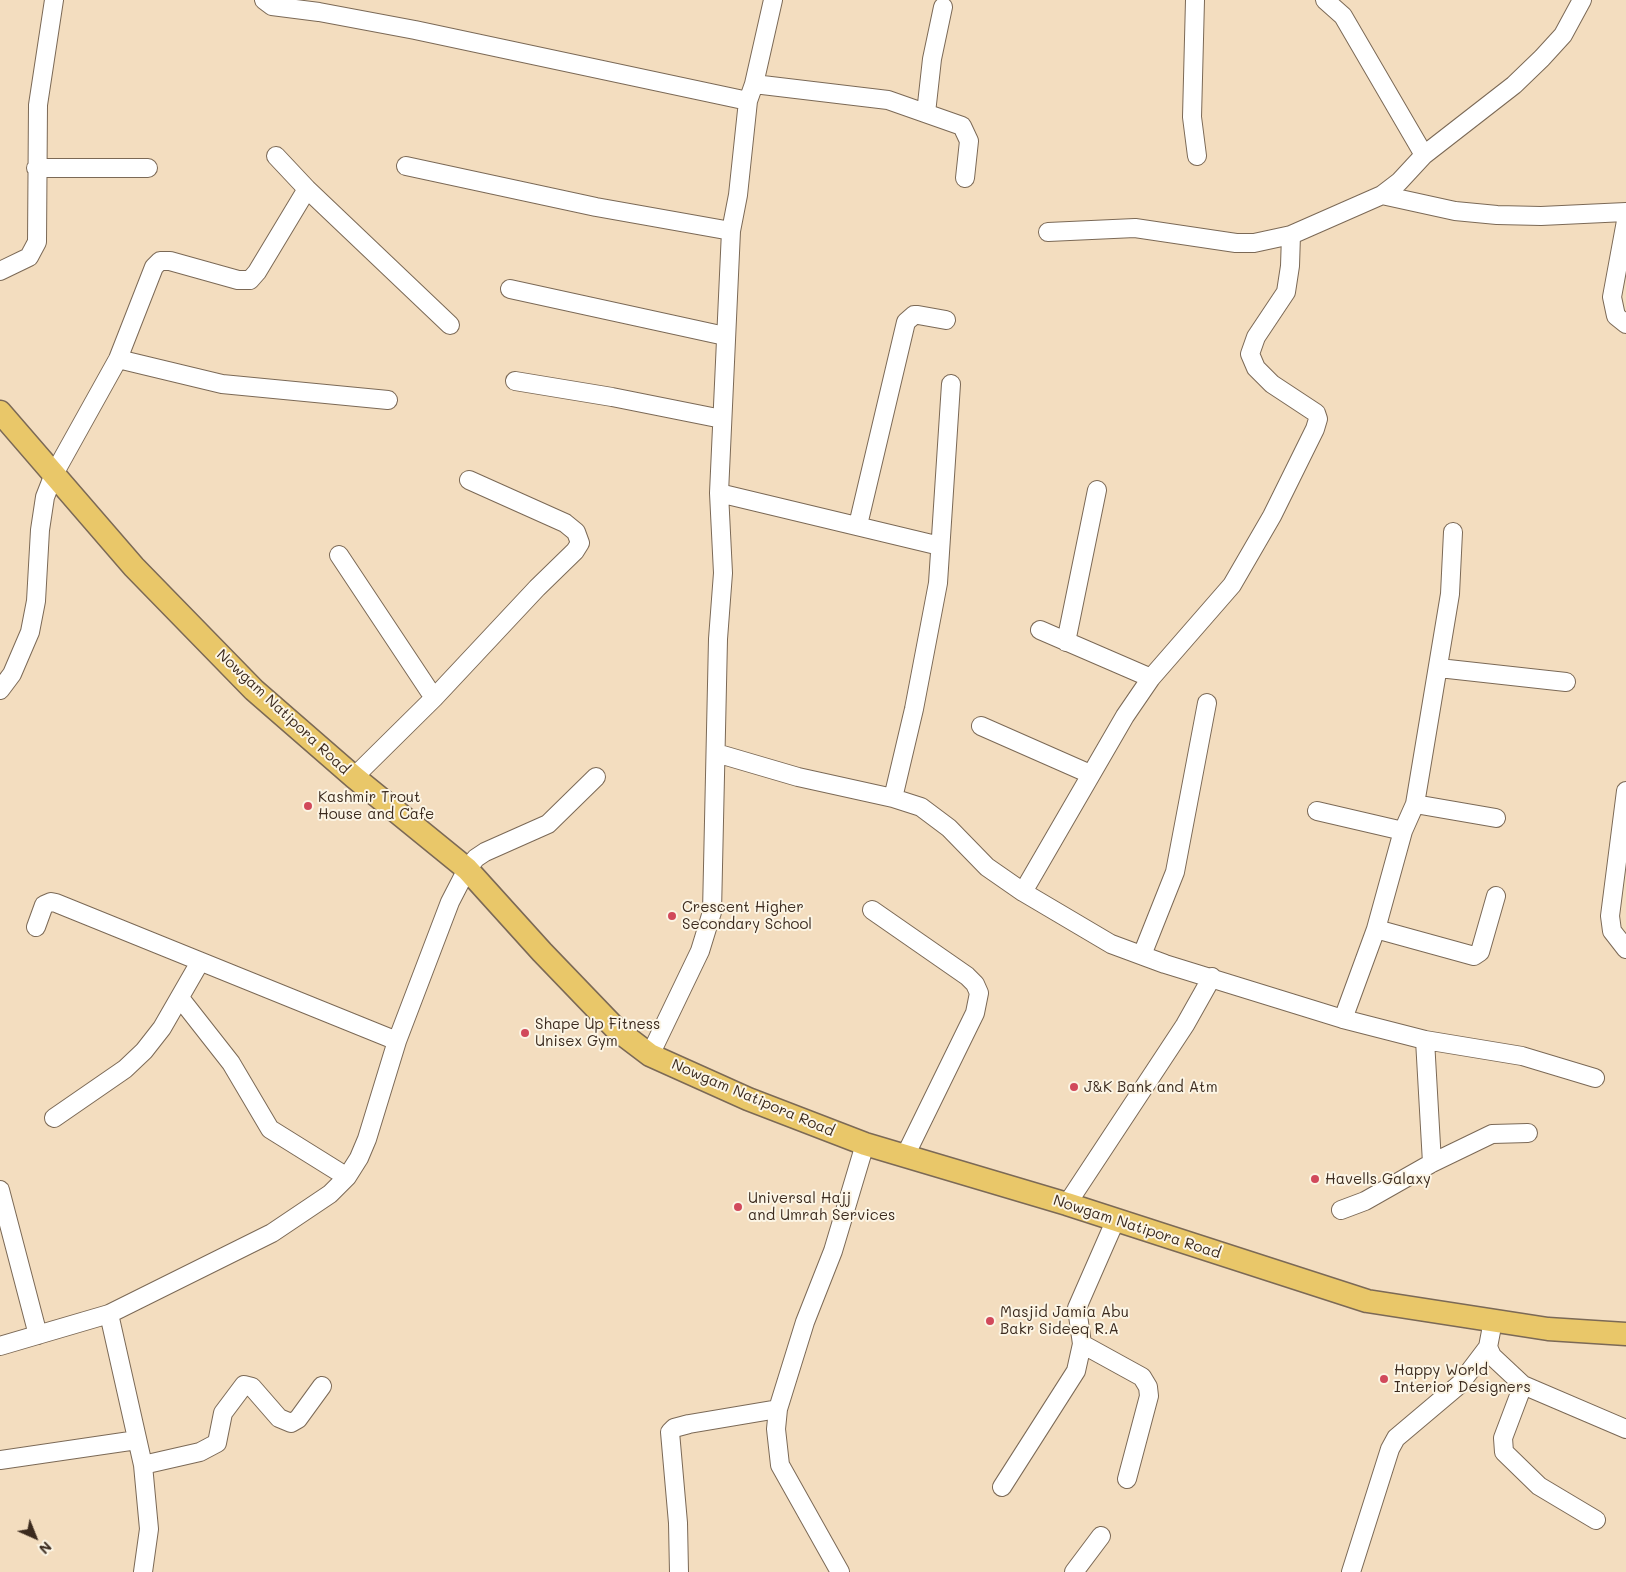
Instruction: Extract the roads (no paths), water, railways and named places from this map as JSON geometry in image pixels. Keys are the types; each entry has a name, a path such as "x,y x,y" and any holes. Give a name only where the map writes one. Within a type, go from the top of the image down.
{"main road":[{"name":"Nowgam Natipora Road","path":"0,412 134,567 254,690 354,777 468,869 542,952 617,1030 650,1055 748,1100 865,1144 1116,1219 1367,1301 1548,1329 1626,1334"}],"street":[{"path":"0,271 29,257 37,242 36,168 38,105 54,0"},
{"path":"264,0 272,6 319,12 415,30 748,101"},
{"path":"650,1055 700,951 712,912 718,639 723,572 719,493 731,231 738,194 748,101 754,84 773,0"},
{"path":"1196,0 1192,117 1197,156"},
{"path":"1325,0 1343,16 1424,155"},
{"path":"1048,232 1135,228 1236,243 1254,243 1291,235 1382,195 1399,182 1424,155 1514,85 1542,58 1564,35 1582,0"},
{"path":"926,113 932,59 943,7"},
{"path":"754,84 888,100 962,126 966,130 969,141 965,178"},
{"path":"276,156 307,189 450,325"},
{"path":"406,166 596,207 731,231"},
{"path":"36,168 148,168"},
{"path":"0,690 12,674 30,632 36,601 40,530 45,497 54,474 118,359 156,264 162,260 170,261 238,280 250,280 257,272 307,189"},
{"path":"1382,195 1455,211 1497,215 1541,216 1626,212"},
{"path":"1626,221 1612,297 1616,316 1626,324"},
{"path":"1023,892 1090,774 1151,678 1232,585 1272,516 1315,429 1318,419 1316,413 1272,384 1256,368 1250,354 1256,337 1286,292 1290,266 1291,235"},
{"path":"510,289 726,336"},
{"path":"858,525 906,322 918,314 946,320"},
{"path":"118,359 222,384 388,400"},
{"path":"514,381 722,419"},
{"path":"893,798 914,709 938,583 951,384"},
{"path":"354,777 434,698 575,551 580,543 576,532 565,523 469,480"},
{"path":"1066,642 1097,490"},
{"path":"719,493 940,546"},
{"path":"1343,1019 1376,930 1403,831 1415,804 1450,594 1453,532"},
{"path":"338,555 434,698"},
{"path":"1040,630 1151,678"},
{"path":"1439,668 1566,682"},
{"path":"1142,955 1175,872 1208,703"},
{"path":"981,726 1090,774"},
{"path":"716,752 798,777 893,798 921,807 937,817 987,867 1023,892 1111,944 1343,1019 1424,1040 1515,1054 1595,1078"},
{"path":"0,1346 110,1314 272,1233 330,1194 347,1177 359,1158 367,1139 397,1041 450,902 468,869 476,858 485,852 538,831 548,824 596,777"},
{"path":"1626,791 1610,916 1612,931 1626,949"},
{"path":"1415,804 1496,818"},
{"path":"1317,810 1403,831"},
{"path":"1376,930 1474,956 1480,952 1496,896"},
{"path":"36,928 41,910 44,905 51,902 397,1041"},
{"path":"872,910 967,976 975,984 979,993 975,1012 905,1156"},
{"path":"54,1118 125,1069 144,1051 162,1028 200,962"},
{"path":"1067,1204 1185,1026 1212,977"},
{"path":"180,998 232,1063 270,1129 347,1177"},
{"path":"1424,1040 1432,1163"},
{"path":"1341,1210 1365,1201 1432,1163 1492,1134 1528,1134"},
{"path":"840,1572 780,1465 776,1429 778,1409 805,1322 833,1251 865,1144"},
{"path":"0,1190 38,1335"},
{"path":"1002,1487 1076,1370 1082,1344 1077,1308 1116,1219"},
{"path":"110,1314 143,1465 149,1529 143,1572"},
{"path":"1351,1572 1390,1450 1396,1438 1460,1384 1488,1347 1493,1320"},
{"path":"1082,1344 1142,1377 1148,1387 1149,1396 1127,1479"},
{"path":"1488,1347 1492,1356 1501,1367 1523,1385 1626,1429"},
{"path":"143,1465 200,1452 217,1443 223,1413 244,1385 252,1387 279,1418 291,1423 298,1419 322,1386"},
{"path":"1523,1385 1503,1438 1504,1452 1546,1491 1596,1520"},
{"path":"679,1572 678,1523 670,1432 674,1428 689,1424 778,1409"},
{"path":"0,1460 137,1440"},
{"path":"1074,1572 1101,1536"}],"place":[{"name":"Kashmir Trout House and Cafe","path":"308,806"},
{"name":"Crescent Higher Secondary School","path":"672,916"},
{"name":"Shape Up Fitness Unisex Gym","path":"525,1033"},
{"name":"J&K Bank and Atm","path":"1074,1087"},
{"name":"Havells Galaxy","path":"1315,1179"},
{"name":"Universal Hajj and Umrah Services","path":"738,1207"},
{"name":"Masjid Jamia Abu Bakr Sideeq R.A","path":"990,1321"},
{"name":"Happy World Interior Designers","path":"1384,1379"}]}
